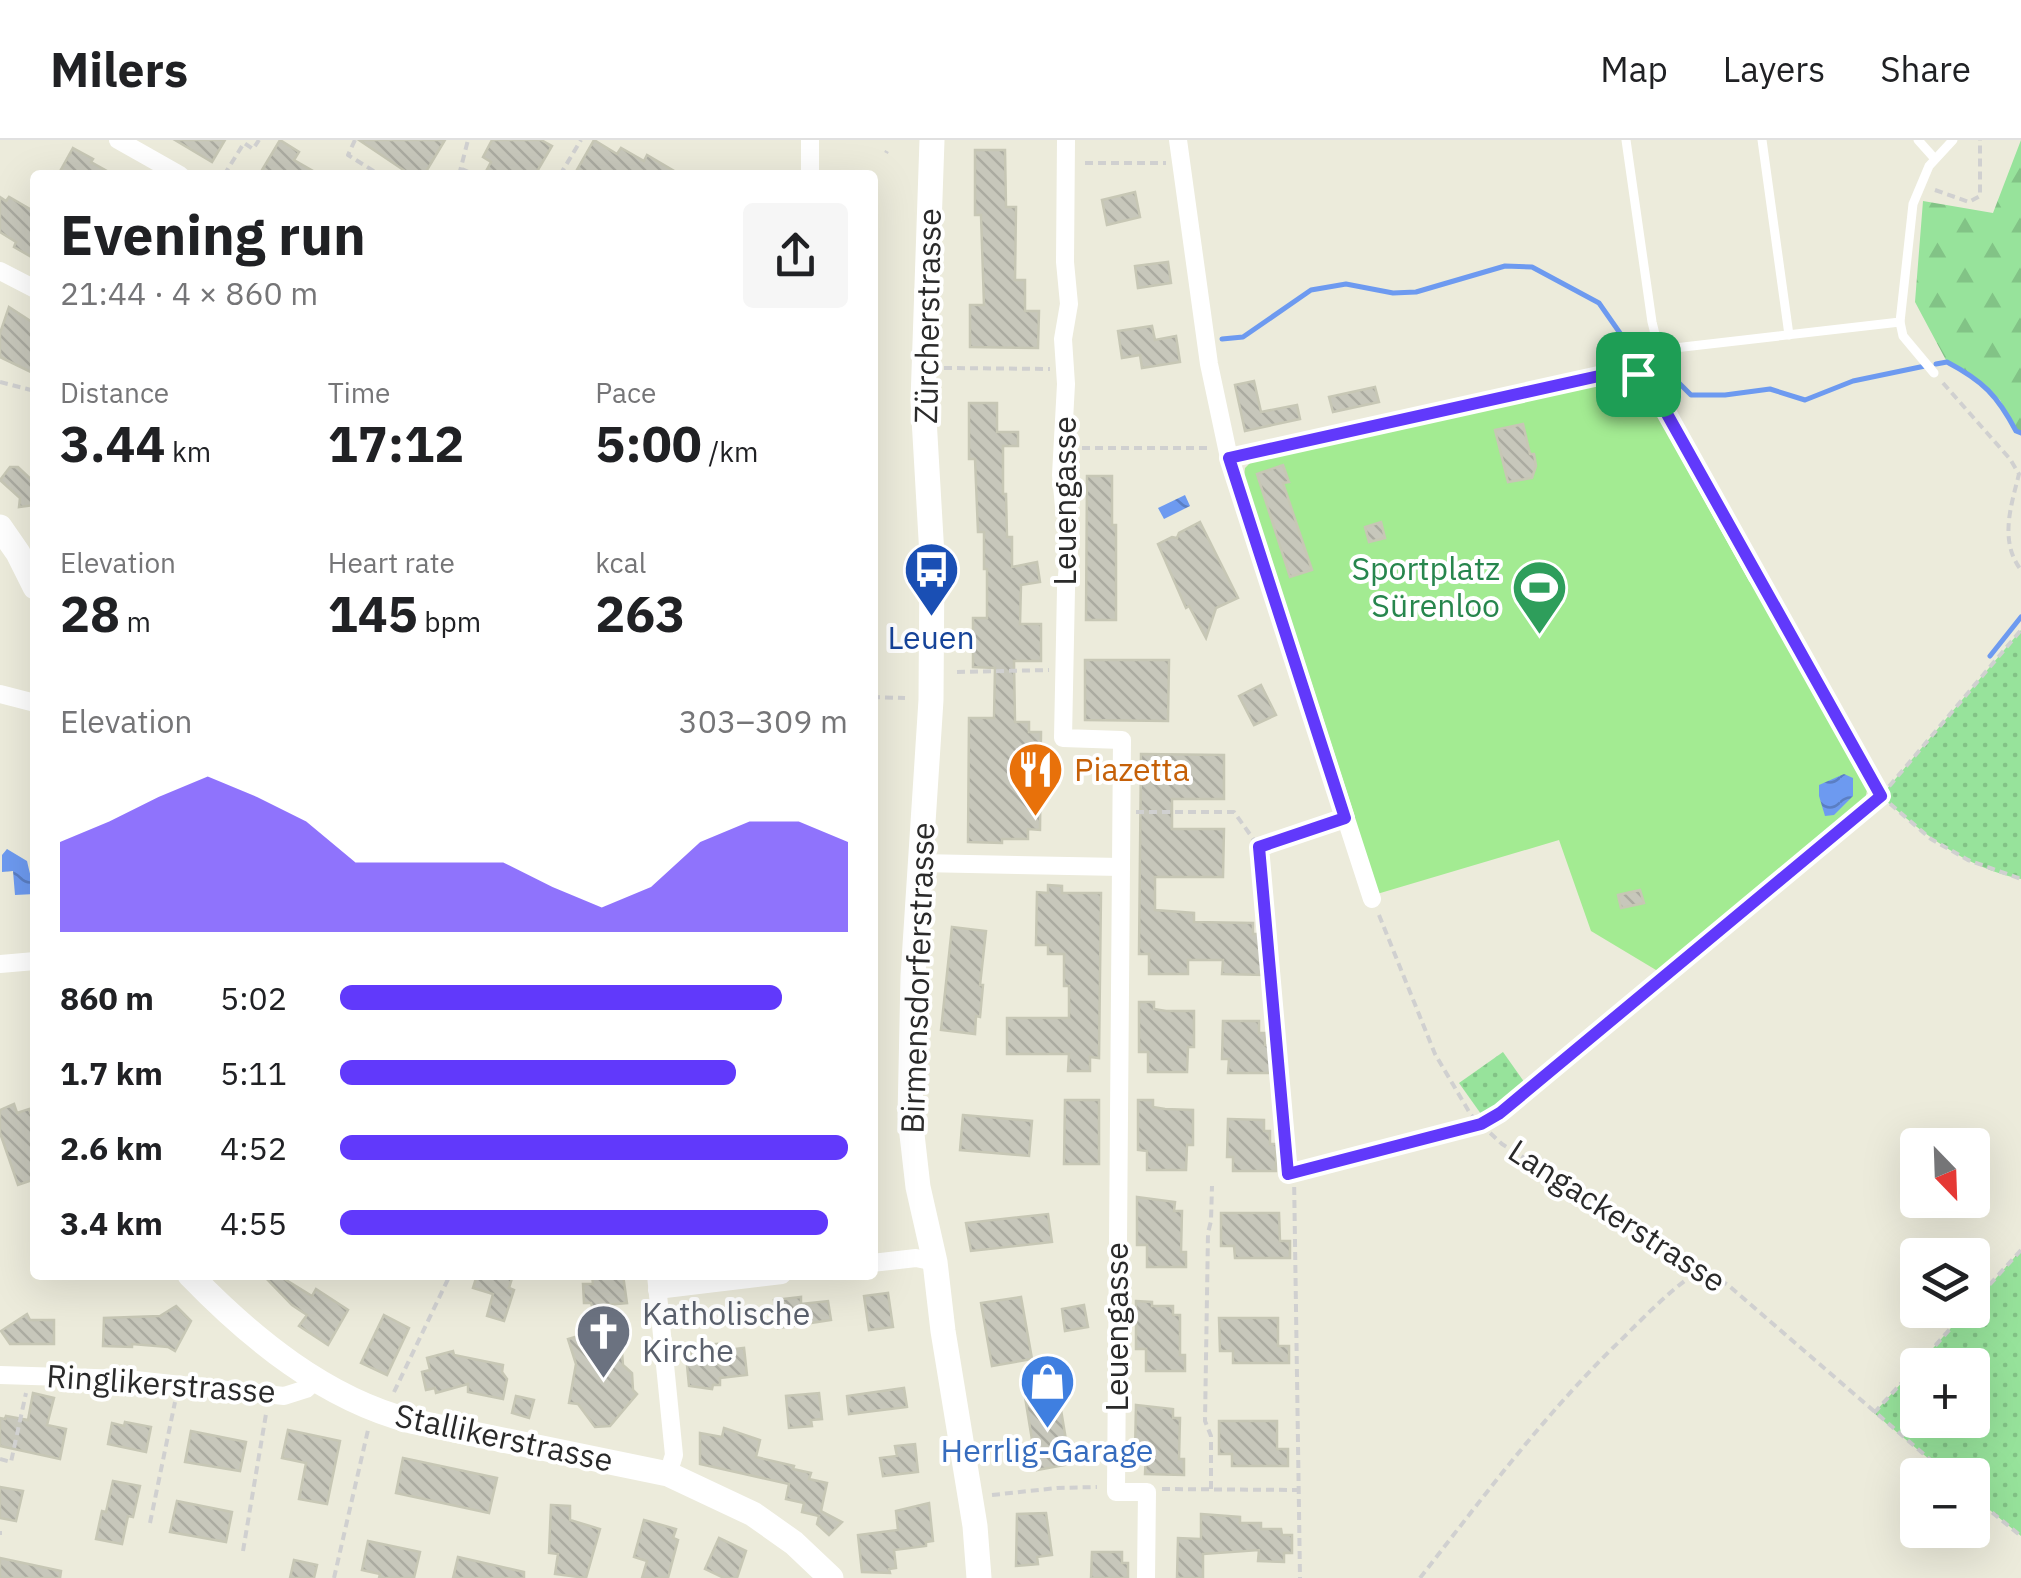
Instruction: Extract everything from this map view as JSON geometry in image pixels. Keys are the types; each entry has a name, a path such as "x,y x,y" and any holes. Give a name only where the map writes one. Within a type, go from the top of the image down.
{"main road":[{"name":"Zürcherstrasse","path":"930,492 923,401 932,140"},
{"name":"Birmensdorferstrasse","path":"930,492 931,700 910,1038 910,1116 918,1187 936,1262 943,1331 976,1526 979,1578"},
{"path":"0,527 30,577"},
{"name":"Stallikerstrasse","path":"195,1280 253,1335 317,1379 394,1417 668,1474 753,1514 794,1542 831,1578"}],"street":[{"path":"118,140 171,170"},
{"path":"810,140 810,170"},
{"name":"Leuengasse","path":"1066,140 1065,262 1069,304 1063,339 1062,498 1072,525 1063,738 1122,740 1116,1492 1146,1492"},
{"path":"1178,140 1210,364 1228,453 1372,898"},
{"path":"0,271 30,286"},
{"path":"1228,453 1626,370 1648,380 1758,577"},
{"path":"0,694 30,702"},
{"path":"920,863 1121,866"},
{"path":"0,964 30,961"},
{"path":"878,1262 916,1258 936,1262"},
{"path":"668,1474 674,1455 656,1282 692,1280"},
{"name":"Ringlikerstrasse","path":"0,1375 179,1383 269,1394 296,1394 317,1379"},
{"path":"1146,1492 1146,1578"}],"lane":[{"path":"1626,140 1656,338 1666,348 1900,322"},
{"path":"1762,140 1790,335"},
{"path":"1918,140 1935,159"},
{"path":"1934,373 1902,336 1900,322 1913,204 1935,159 1953,140"}],"path":[{"path":"227,170 244,143 253,149 259,140"},
{"path":"356,140 348,155 372,170"},
{"path":"461,170 468,140"},
{"path":"563,170 581,140"},
{"path":"1920,185 1969,202 1975,200 1980,196 1980,140"},
{"path":"1066,163 1182,164"},
{"path":"953,368 1065,369"},
{"path":"1934,373 2019,474 2007,521 2012,559 2021,570"},
{"path":"0,382 30,390"},
{"path":"1096,448 1228,453"},
{"path":"1758,577 1881,796 1931,838 1968,860 2021,879"},
{"path":"1291,1174 1481,1124 1515,1101 1881,796 2021,630"},
{"path":"957,672 1064,670"},
{"path":"878,697 905,698"},
{"path":"1138,812 1234,812 1259,847 1291,1174 1298,1305 1300,1578"},
{"path":"1259,847 1345,818"},
{"name":"Langackerstrasse","path":"1372,898 1435,1054 1471,1115 1502,1144 1728,1285 1927,1458"},
{"path":"1211,1490 1211,1436 1204,1421 1212,1186"},
{"path":"1990,1284 2021,1250"},
{"path":"1420,1578 1521,1449 1590,1369 1678,1284 1703,1268"},
{"path":"392,1399 448,1280"},
{"path":"1933,1348 1951,1328"},
{"path":"0,1460 11,1462 32,1374"},
{"path":"150,1523 179,1383"},
{"path":"1874,1414 1900,1385"},
{"path":"242,1550 269,1394"},
{"path":"334,1578 370,1425"},
{"path":"996,1494 1095,1487"},
{"path":"1146,1492 1297,1490"},
{"path":"1990,1511 2021,1536"}],"green space":[{"path":"2021,140 2021,433 2016,431 2000,400 1969,374 1947,362 1915,302 1923,201 1993,213"},
{"name":"Sportplatz Sürenloo","path":"1628,376 1644,383 1868,785 1864,805 1661,973 1591,931 1559,840 1377,894 1244,478 1245,468 1252,461"},
{"path":"2021,630 2021,879 1963,858 1881,796"},
{"path":"1503,1052 1527,1086 1493,1113 1481,1114 1459,1083"},
{"path":"2021,1250 2021,1536 1990,1510 1990,1458 1928,1458 1904,1438 1990,1438 1990,1348 1933,1348 1951,1328 1990,1328 1990,1285"},
{"path":"1900,1384 1900,1435 1874,1413"}],"water":[{"path":"1185,495 1190,506 1164,519 1158,508"},
{"path":"1844,774 1853,778 1853,796 1834,815 1825,816 1819,785"},
{"path":"7,849 27,861 30,894 15,895 13,871 2,872 2,855"}],"building":[{"path":"175,140 225,140 212,162"},
{"path":"280,140 299,152 294,160 311,170 262,170"},
{"path":"359,140 445,140 427,170 404,170"},
{"path":"492,140 541,140 552,146 538,170 487,170 491,162 483,157"},
{"path":"594,140 617,154 621,148 644,161 647,155 672,170 577,170"},
{"path":"73,148 105,170 61,170"},
{"path":"975,150 1005,150 1006,207 1016,207 1015,280 1025,280 1025,311 1039,311 1038,348 970,347 970,305 984,305 981,215 975,215"},
{"path":"1135,192 1140,217 1107,225 1102,200"},
{"path":"0,197 6,201 9,197 30,209 30,256 14,247 16,242 0,232"},
{"path":"1168,262 1171,283 1138,288 1135,266"},
{"path":"9,307 30,321 30,372 0,357 0,333"},
{"path":"1152,326 1155,340 1176,336 1180,362 1142,368 1140,355 1122,358 1118,331"},
{"path":"1254,381 1261,412 1297,405 1300,419 1245,431 1235,385"},
{"path":"1375,387 1379,402 1333,412 1329,397"},
{"path":"969,403 997,403 997,432 1018,432 1018,446 1003,446 1007,537 1012,537 1012,567 1037,562 1040,582 1021,585 1020,624 1041,624 1041,661 1014,661 1015,722 1029,722 1029,732 1041,732 1040,830 1028,829 1028,839 1002,839 1002,843 968,842 969,718 994,718 995,668 973,667 973,618 987,618 987,569 984,532 978,532 975,459 969,459"},
{"path":"1523,424 1536,466 1532,478 1508,482 1495,430"},
{"path":"1283,465 1289,482 1283,483 1312,570 1290,577 1257,474"},
{"path":"10,467 18,467 30,478 30,506 19,507 20,498 0,480"},
{"path":"1087,476 1112,476 1116,620 1086,620"},
{"path":"1200,522 1238,598 1216,608 1206,638 1189,606 1186,608 1158,544 1177,538"},
{"path":"1381,522 1385,538 1369,542 1365,527"},
{"path":"1085,660 1169,660 1168,721 1085,720"},
{"path":"1261,685 1276,715 1254,725 1239,696"},
{"path":"1141,754 1224,755 1224,799 1172,799 1172,829 1224,829 1223,877 1155,877 1155,910 1194,913 1194,922 1253,923 1253,934 1259,934 1259,947 1265,947 1265,975 1222,974 1223,960 1188,960 1188,974 1149,974 1149,954 1139,954"},
{"path":"1048,885 1062,886 1062,893 1101,893 1099,1058 1090,1057 1090,1071 1068,1071 1069,1054 1007,1054 1007,1018 1069,1018 1064,954 1048,954 1048,945 1036,945 1037,892 1048,893"},
{"path":"1640,890 1644,903 1621,908 1618,895"},
{"path":"952,927 986,931 980,1017 976,1016 975,1034 941,1030"},
{"path":"1139,1002 1154,1002 1154,1009 1166,1011 1194,1011 1194,1047 1188,1047 1187,1072 1148,1072 1148,1052 1139,1052"},
{"path":"1223,1021 1259,1021 1259,1033 1265,1033 1265,1045 1271,1046 1271,1073 1228,1073 1229,1059 1222,1059"},
{"path":"1065,1100 1099,1100 1099,1164 1064,1164"},
{"path":"1138,1100 1153,1100 1153,1107 1193,1110 1193,1145 1187,1145 1186,1170 1147,1170 1147,1151 1138,1150"},
{"path":"14,1104 17,1113 30,1112 30,1181 18,1185 0,1133 0,1110"},
{"path":"963,1115 1032,1121 1029,1156 960,1150"},
{"path":"1228,1119 1264,1120 1264,1131 1270,1131 1270,1144 1276,1144 1276,1171 1233,1171 1233,1157 1227,1157"},
{"path":"1137,1197 1175,1202 1174,1211 1182,1211 1181,1252 1186,1252 1186,1267 1147,1267 1147,1245 1137,1245"},
{"path":"1221,1213 1279,1213 1280,1241 1290,1241 1290,1258 1235,1258 1234,1246 1221,1246"},
{"path":"1048,1214 1052,1242 971,1251 966,1223"},
{"path":"268,1280 286,1280 312,1296 316,1289 348,1310 328,1345 299,1326 307,1315"},
{"path":"475,1280 511,1280 509,1288 514,1290 504,1321 487,1316 493,1294 473,1288"},
{"name":"Katholische Kirche","path":"593,1280 624,1280 627,1303 605,1305 605,1337 622,1352 623,1365 632,1373 637,1394 610,1426 595,1427 578,1404 569,1403 576,1364 568,1339 578,1336 604,1347 591,1303 584,1303 583,1284 593,1284"},
{"path":"888,1293 893,1327 869,1330 864,1296"},
{"path":"801,1297 801,1304 828,1301 831,1320 778,1328 774,1300"},
{"path":"1021,1297 1032,1359 992,1366 981,1303"},
{"path":"1136,1301 1173,1306 1173,1315 1180,1315 1180,1355 1185,1355 1185,1371 1146,1371 1146,1349 1136,1349"},
{"path":"1084,1305 1088,1327 1065,1331 1062,1309"},
{"path":"176,1306 191,1321 175,1351 132,1344 103,1346 104,1318 160,1316"},
{"path":"27,1314 30,1320 54,1320 54,1344 10,1344 1,1331"},
{"path":"384,1315 409,1328 387,1375 361,1363"},
{"path":"1219,1318 1278,1318 1278,1346 1289,1346 1289,1363 1233,1363 1233,1351 1220,1351"},
{"path":"717,1344 718,1351 744,1348 747,1375 720,1378 720,1385 713,1385 712,1389 689,1386 687,1365 693,1364 691,1347"},
{"path":"453,1351 454,1355 503,1365 507,1379 503,1399 468,1392 468,1384 436,1393 435,1388 426,1390 422,1372 430,1370 427,1358"},
{"path":"904,1388 907,1407 849,1414 847,1396"},
{"name":"Herrlig-Garage","path":"1058,1392 1070,1464 1037,1470 1025,1397"},
{"path":"33,1393 54,1398 47,1425 66,1429 60,1459 0,1446 0,1418 28,1420"},
{"path":"819,1393 822,1419 811,1420 812,1426 789,1428 786,1396"},
{"path":"516,1396 534,1400 529,1418 512,1413"},
{"path":"1136,1405 1173,1409 1173,1418 1180,1418 1179,1459 1184,1459 1184,1475 1145,1474 1146,1453 1135,1453"},
{"path":"1219,1421 1277,1421 1277,1449 1288,1449 1288,1466 1232,1466 1232,1454 1219,1454"},
{"path":"125,1422 151,1427 146,1452 108,1444 112,1423 124,1426"},
{"path":"724,1428 760,1440 756,1457 794,1466 793,1469 811,1473 809,1479 827,1483 821,1511 842,1522 829,1535 817,1524 819,1516 802,1512 804,1503 786,1499 789,1484 700,1464 700,1433 722,1437"},
{"path":"288,1430 340,1441 327,1504 299,1499 306,1463 282,1458"},
{"path":"191,1431 246,1442 240,1471 185,1462"},
{"path":"915,1444 918,1472 883,1476 880,1458 897,1456 895,1446"},
{"path":"403,1458 497,1478 489,1513 396,1493"},
{"path":"113,1481 140,1486 122,1544 96,1539"},
{"path":"0,1487 23,1491 16,1521 0,1518"},
{"path":"177,1501 232,1512 226,1542 170,1532"},
{"path":"929,1503 933,1541 926,1542 926,1546 894,1550 896,1568 889,1569 890,1573 862,1572 858,1535 898,1530 896,1511"},
{"path":"551,1505 570,1506 570,1520 600,1529 586,1578 555,1574 558,1554 549,1553"},
{"path":"1046,1513 1052,1555 1037,1557 1038,1564 1016,1566 1017,1514"},
{"path":"1201,1514 1240,1517 1240,1523 1261,1523 1261,1529 1281,1529 1282,1535 1292,1535 1292,1553 1284,1553 1284,1562 1258,1561 1259,1550 1203,1554 1203,1578 1177,1578 1178,1538 1201,1539"},
{"path":"644,1520 676,1529 673,1538 678,1540 668,1578 642,1578 647,1561 634,1557"},
{"path":"719,1538 746,1551 737,1578 724,1578 705,1569"},
{"path":"368,1541 420,1552 414,1578 379,1578 380,1574 362,1570"},
{"path":"1092,1552 1122,1552 1122,1563 1128,1563 1128,1578 1091,1578"},
{"path":"458,1557 524,1572 524,1578 453,1578"},
{"path":"0,1558 61,1571 60,1578 0,1578"},
{"path":"294,1560 317,1565 314,1578 290,1578"}],"waterway":[{"path":"1222,339 1243,337 1311,290 1346,284 1393,293 1416,292 1505,266 1532,267 1599,303 1629,346 1651,355 1691,395 1770,389 1805,400 1853,381 1925,366"},
{"path":"1936,364 1947,362 1980,383 2021,433"},
{"path":"1990,656 2021,617"}],"place":[{"name":"Leuen","path":"931,618"},
{"name":"Sportplatz Sürenloo","path":"1539,636"},
{"name":"Piazetta","path":"1035,819"},
{"name":"Katholische Kirche","path":"603,1381"},
{"name":"Herrlig-Garage","path":"1047,1431"}],"route":[{"path":"1626,370 1638,374 1648,380 1881,796 1500,1113 1481,1124 1288,1174 1259,847 1345,818 1229,458 1626,370"}]}
